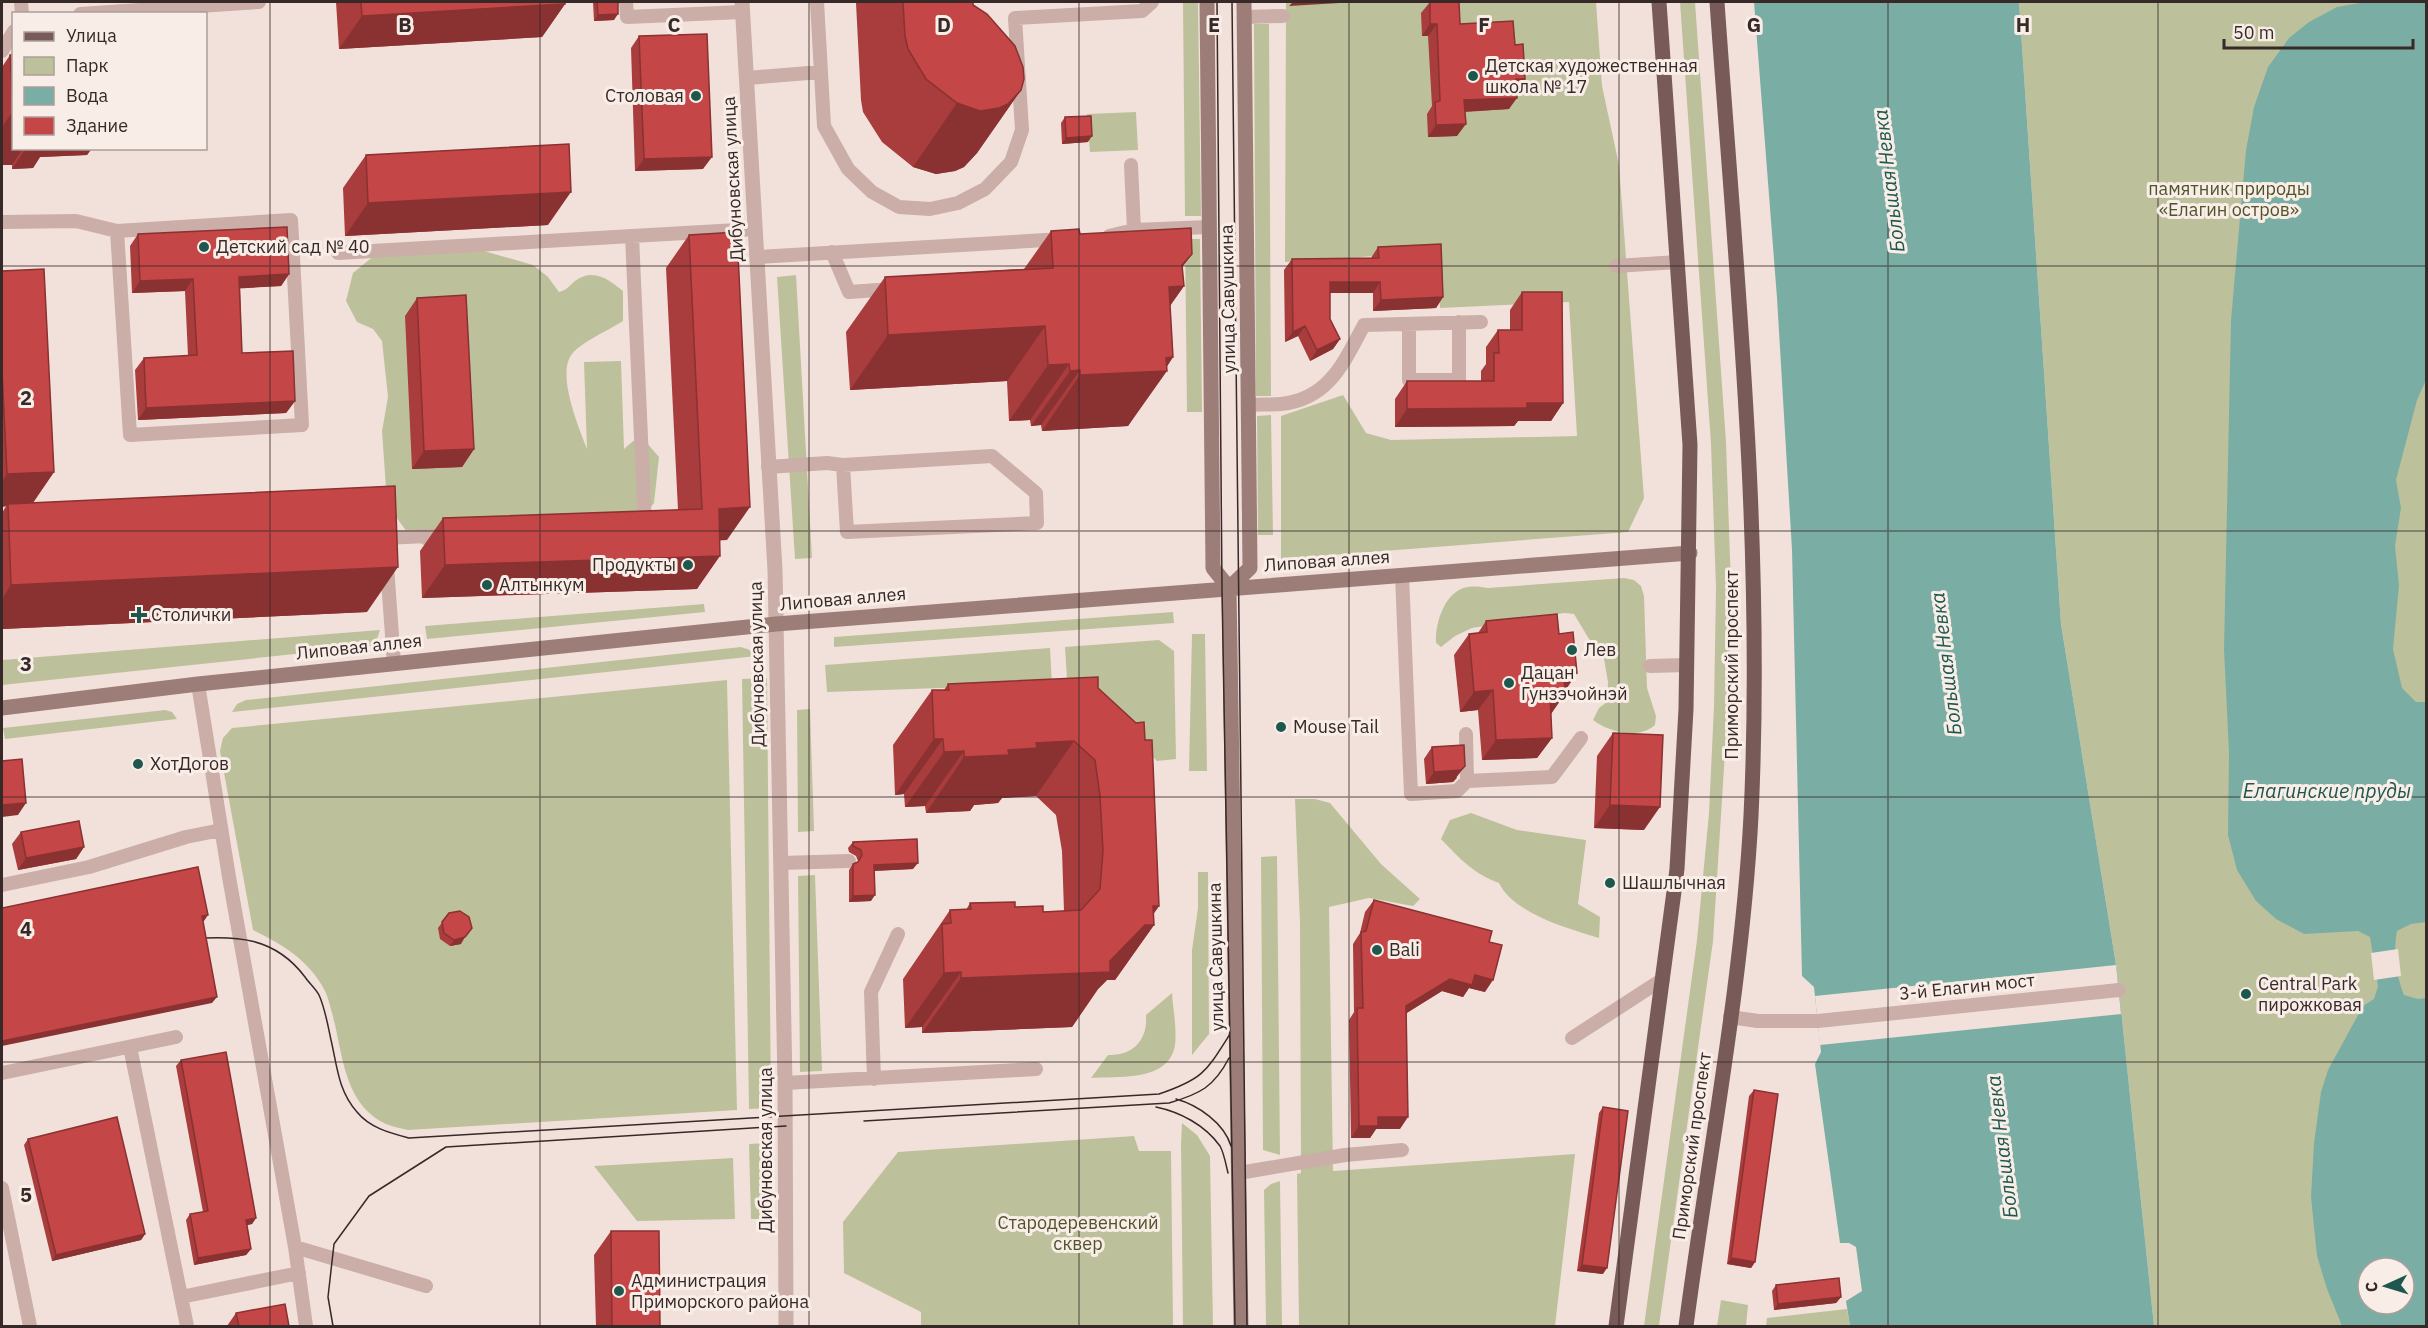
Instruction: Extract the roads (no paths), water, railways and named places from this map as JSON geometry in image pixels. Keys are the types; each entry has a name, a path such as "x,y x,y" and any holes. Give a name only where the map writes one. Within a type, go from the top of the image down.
{"main road":[{"name":"улица Савушкина","path":"1207,2 1214,568 1229,588 1242,1326"},
{"path":"1616,1326 1677,869 1687,665 1690,445 1659,2"},
{"name":"Приморский проспект","path":"1686,1326 1740,943 1750,817 1754,679 1748,440 1718,2"},
{"name":"улица Савушкина","path":"1229,588 1250,568 1244,9"},
{"name":"Липовая аллея","path":"2,708 198,684 776,624 1690,553"}],"street":[{"name":"Дибуновская улица","path":"742,7 776,624 785,1083 786,1326"}],"lane":[{"path":"110,12 259,2"},
{"path":"626,2 627,17 742,7"},
{"path":"817,2 824,126 848,169 872,192 899,207 930,209 958,203 985,189 1011,162 1022,130 1015,18 1142,11 1152,2"},
{"path":"1244,9 1283,16"},
{"path":"2,51 12,34"},
{"path":"747,78 821,72"},
{"path":"1131,165 1134,230"},
{"path":"2,222 76,221 117,231 291,220 302,425 130,435 117,231"},
{"path":"1100,237 1134,230 1209,227"},
{"path":"338,253 755,229"},
{"path":"623,528 645,527 632,236"},
{"path":"757,257 1077,238"},
{"path":"832,252 849,292 906,288"},
{"path":"1616,266 1677,262"},
{"path":"1409,324 1409,380 1459,380 1459,322"},
{"path":"1248,405 1281,404 1309,397 1335,376 1364,325 1482,322"},
{"path":"768,467 992,456 1036,493 1037,523 847,532 843,465"},
{"path":"394,663 381,534 466,535"},
{"path":"1402,575 1411,794 1458,791 1467,781 1466,734"},
{"path":"1650,666 1687,665"},
{"path":"198,684 221,830 295,1247 306,1326"},
{"path":"1467,781 1552,777 1581,738"},
{"path":"2,885 88,867 186,837 221,830"},
{"path":"781,863 849,861"},
{"path":"874,1079 871,992 898,934"},
{"path":"1572,1038 1663,979"},
{"name":"3-й Елагин мост","path":"1730,1017 1758,1021 1818,1021 2119,990"},
{"path":"2,1073 176,1037"},
{"path":"130,1047 187,1326"},
{"path":"785,1083 1035,1069"},
{"path":"1239,1173 1345,1155 1402,1150"},
{"path":"2,1188 30,1326"},
{"path":"295,1247 426,1286"},
{"path":"181,1297 299,1273"}],"water":[{"name":"Большая Невка","path":"1754,2 2019,2 2061,624 2117,971 2154,1326 1850,1326 1846,1301 1862,1291 1856,1247 1849,1243 1840,1243 1815,1064 1821,1052 1814,987 1802,976 1792,550 1777,298"},
{"name":"Елагинские пруды","path":"2366,2 2426,2 2426,380 2417,400 2396,480 2401,508 2395,546 2399,585 2393,649 2402,688 2416,702 2426,702 2426,922 2411,924 2397,931 2395,955 2404,995 2418,999 2426,998 2426,1326 2342,1326 2317,1256 2311,1197 2314,1143 2321,1092 2328,1070 2363,1006 2374,999 2378,986 2370,937 2358,931 2304,934 2276,919 2256,901 2237,870 2228,835 2229,752 2224,649 2231,320 2246,150 2254,107 2268,67 2289,38 2309,22 2337,7"}],"tram line":[{"path":"1217,2 1222,589 1235,1326"},
{"path":"1232,2 1247,1326"},
{"path":"190,939 223,938 253,942 268,946 293,964 319,995 339,1078 351,1104 362,1118 374,1126 409,1138 1159,1094 1185,1084 1202,1073 1230,1034"},
{"path":"864,1121 1169,1103 1198,1092 1212,1083 1229,1058"},
{"path":"1176,1099 1209,1116 1223,1130 1231,1146"},
{"path":"1156,1107 1183,1116 1214,1138 1220,1146 1228,1173"},
{"path":"333,1326 328,1297 334,1244 369,1196 446,1147 786,1126"}],"place":[{"name":"Детская художественная школа № 17","path":"1473,76"},
{"name":"Столовая","path":"696,96"},
{"name":"Детский сад № 40","path":"204,247"},
{"name":"Продукты","path":"688,565"},
{"name":"Алтынкум","path":"487,585"},
{"name":"Столички","path":"139,615"},
{"name":"Лев","path":"1572,650"},
{"name":"Дацан Гунзэчойнэй","path":"1509,683"},
{"name":"Mouse Tail","path":"1281,727"},
{"name":"ХотДогов","path":"138,764"},
{"name":"Шашлычная","path":"1610,883"},
{"name":"Bali","path":"1377,950"},
{"name":"Central Park пирожковая","path":"2246,994"},
{"name":"Администрация Приморского района","path":"619,1291"}],"park label":[{"name":"памятник природы «Елагин остров»","path":"2229,199"},
{"name":"Стародеревенский сквер","path":"1078,1233"}]}
